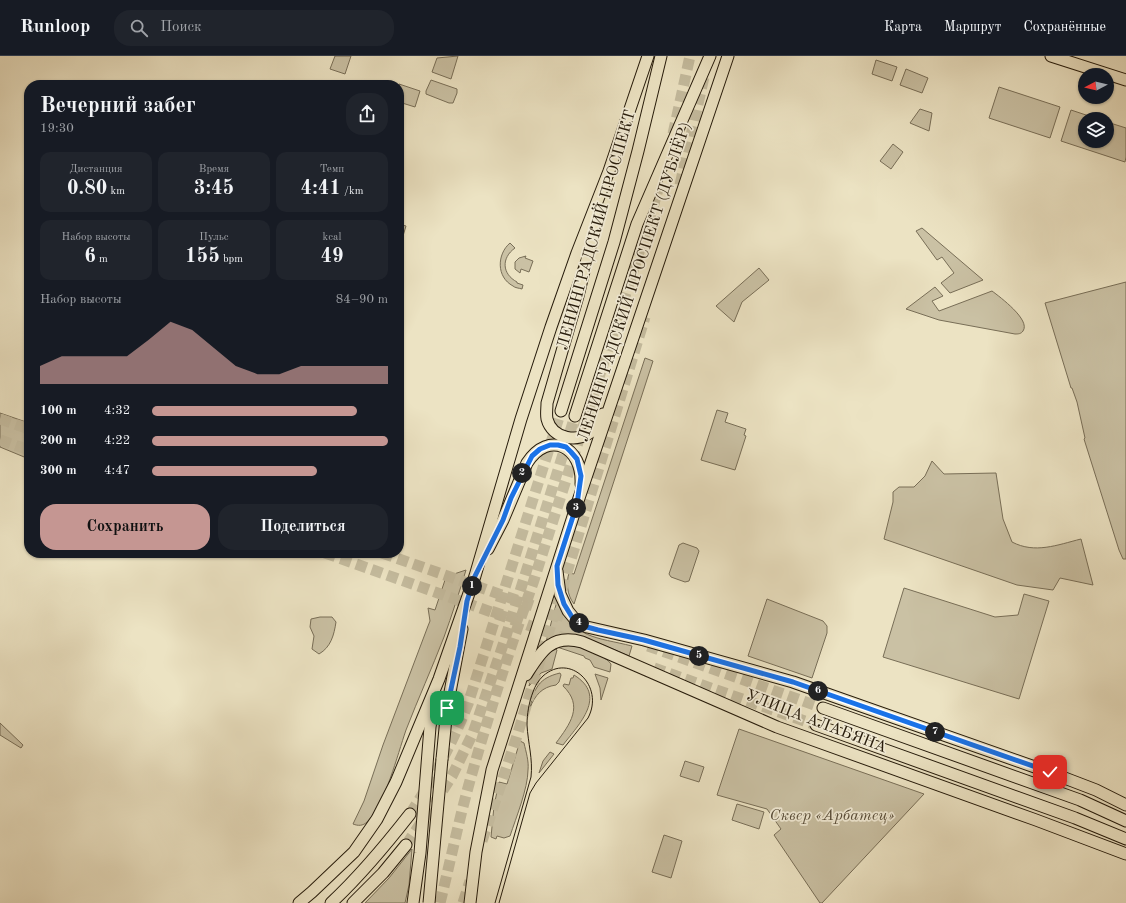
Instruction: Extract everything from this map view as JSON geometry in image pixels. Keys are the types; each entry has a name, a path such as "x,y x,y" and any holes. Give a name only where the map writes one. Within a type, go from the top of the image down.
{"main road":[{"path":"299,903 354,852 377,819 396,782 439,680 475,576 521,419 549,333 572,267 609,171 648,56"},
{"name":"ЛЕНИНГРАДСКИЙ ПРОСПЕКТ","path":"561,411 614,242 661,56"},
{"name":"ЛЕНИНГРАДСКИЙ ПРОСПЕКТ","path":"575,416 637,224 710,56"},
{"name":"ЛЕНИНГРАДСКИЙ ПРОСПЕКТ (ДУБЛЁР)","path":"472,888 476,852 492,770 577,504 728,56"},
{"path":"1050,56 1126,80"},
{"path":"609,171 578,296 547,403 547,419 550,426 556,433 563,437 578,438 585,435 592,431 597,425 616,391"},
{"path":"475,576 503,520 527,463 540,449 550,445 566,447 577,459 581,476 577,504"},
{"name":"УЛИЦА АЛАБЯНА","path":"557,566 558,585 564,604 572,617 587,627 644,640 793,682 1042,770 1096,790 1126,805"},
{"path":"429,903 447,708 460,647 467,601"},
{"name":"УЛИЦА АЛАБЯНА","path":"517,690 544,649 561,640 575,640 664,677 777,727 1126,854"},
{"path":"413,903 420,852 430,726 439,680"},
{"path":"823,708 1080,800 1126,821"},
{"path":"816,725 1075,818 1126,839"},
{"path":"331,903 372,862 410,814"},
{"path":"353,903 383,873 406,844"},
{"path":"466,903 472,888"},
{"path":"470,903 472,888"}],"green space":[{"path":"335,56 351,56 345,74 330,69"},
{"path":"458,56 451,79 432,72 437,58"},
{"path":"876,60 897,67 892,81 872,74"},
{"path":"906,69 928,78 922,93 900,85"},
{"path":"431,80 457,89 453,103 449,103 426,94"},
{"path":"404,86 420,91 415,107 404,104"},
{"path":"999,87 1060,107 1050,138 989,118"},
{"path":"920,109 932,113 929,131 910,123"},
{"path":"1071,110 1078,112 1078,147 1061,141"},
{"path":"1114,124 1126,128 1125,162 1082,148 1114,148"},
{"path":"893,144 903,152 891,169 880,161"},
{"path":"922,228 983,280 950,293 941,283 954,273 942,257 937,260 916,231"},
{"path":"510,243 515,248 507,256 505,266 506,270 512,279 523,285 522,289 507,282 501,271 501,259"},
{"path":"526,256 525,258 533,261 529,272 521,269 520,273 515,269 515,262 519,258"},
{"path":"759,268 769,280 742,302 734,322 716,306"},
{"path":"1126,282 1126,559 1123,559 1084,439 1077,402 1071,388 1045,303"},
{"path":"935,287 943,296 932,301 939,311 992,291 1019,315 1023,321 1023,331 1015,334 939,320 906,309"},
{"path":"645,358 653,361 574,604 568,589 569,573 574,574"},
{"path":"717,410 728,413 725,422 746,429 744,435 746,436 735,470 701,460"},
{"path":"0,413 24,421 24,457 0,447"},
{"path":"932,461 944,474 996,473 1003,519 1012,542 1021,546 1038,548 1055,546 1081,539 1093,585 1060,578 1053,590 1017,585 884,539 893,502 893,492 899,487 914,487 925,476"},
{"path":"683,543 697,548 699,551 689,581 685,582 671,577 669,574 679,545"},
{"path":"466,570 444,637 406,730 395,765 380,803 367,822 360,825 353,824 364,801 383,745 430,621 428,608 435,610 447,574 454,574"},
{"path":"904,588 995,617 1018,615 1024,594 1049,601 1019,699 883,657"},
{"path":"767,599 823,621 827,626 827,633 812,678 748,656"},
{"path":"557,601 571,623 579,630 597,638 632,646 629,656 589,639 573,635 546,642"},
{"path":"332,617 336,622 329,644 319,654 312,649 314,636 310,627 311,619"},
{"path":"573,645 594,652 604,658 611,664 610,672 594,667 590,660 584,656 557,647"},
{"path":"556,649 552,669 541,673 529,686 533,670 548,653"},
{"path":"560,673 561,675 559,682 556,685 540,692 534,699 530,708 533,695 542,681"},
{"path":"595,674 608,678 601,700 600,688"},
{"path":"574,675 584,683 589,692 590,701 582,719 563,745 556,743 570,722 574,708 573,701 569,693 563,686 564,684 569,685 571,678 573,678"},
{"path":"0,723 23,745 21,748 0,735"},
{"name":"Сквер «Арбатец»","path":"739,729 924,794 822,903 820,903 774,835 781,829 767,809 717,795"},
{"path":"520,741 524,743 528,760 526,785 510,836 504,838 497,836 496,839 491,837 494,806 499,782 507,784"},
{"path":"550,752 554,754 539,773 543,761"},
{"path":"685,761 704,767 699,782 680,776"},
{"path":"737,804 764,812 759,829 732,820"},
{"path":"664,835 682,841 671,878 652,872"},
{"path":"412,849 409,885 405,903 365,903 389,878"}],"tunnel":[{"path":"673,134 690,56"},
{"path":"680,185 704,77"},
{"path":"440,903 464,803 487,723 650,218 662,175"},
{"path":"482,841 516,739 645,317"},
{"path":"410,814 442,761 468,704 561,411"},
{"path":"406,845 452,776 473,733 505,639 575,416"},
{"path":"0,419 24,427"},
{"path":"0,440 24,448"},
{"path":"339,558 573,641"},
{"path":"396,558 579,622"},
{"path":"648,646 823,708"},
{"path":"654,668 816,725"},
{"path":"463,903 470,881"}],"tram line":[{"path":"495,903 531,777 531,757 527,717 532,696 536,686 543,676 553,670 564,668 574,670 582,676 588,684 592,695 592,706 588,718 536,783 530,793 499,903"}],"route":[{"path":"447,708 460,647 467,601 475,576 503,520 527,463 540,449 550,445 558,445 566,447 577,459 581,476 581,485 577,504 557,566 560,594 568,611 577,622 587,627 644,640 793,682 1050,772"}]}
